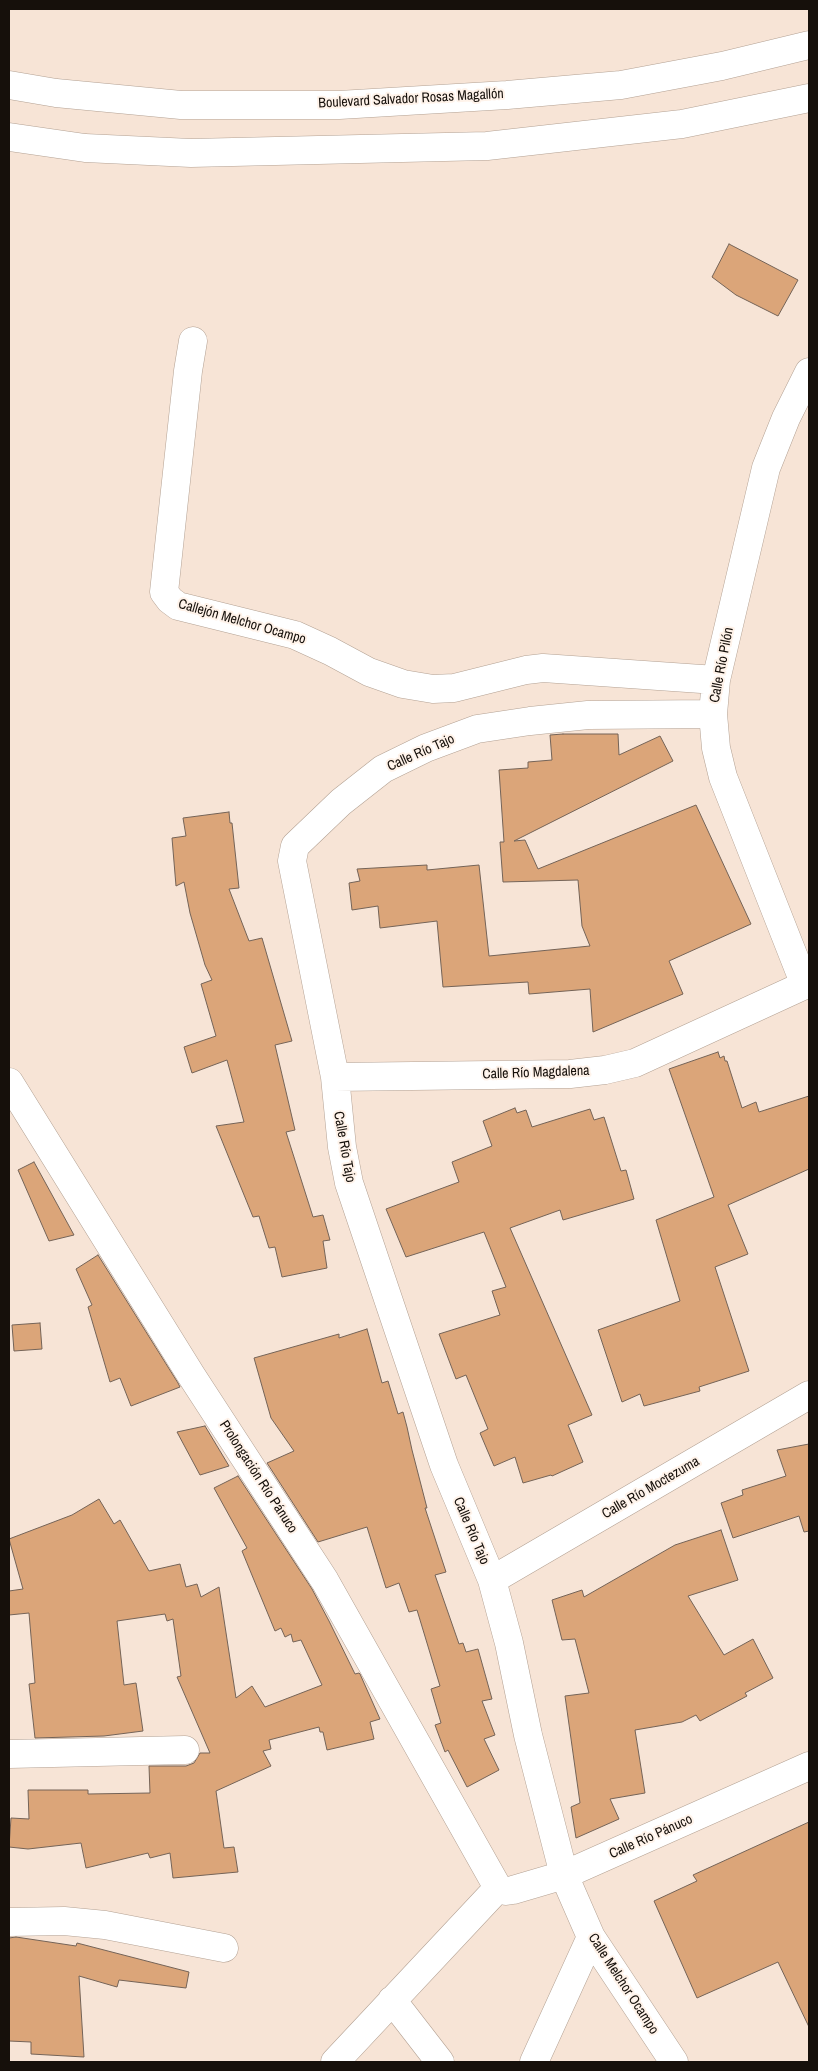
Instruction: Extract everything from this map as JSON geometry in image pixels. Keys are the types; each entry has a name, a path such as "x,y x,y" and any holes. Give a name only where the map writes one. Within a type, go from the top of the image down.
{"main road":[{"name":"Boulevard Salvador Rosas Magallón","path":"9,84 56,93 181,105 339,105 507,95 621,85 722,66 809,45"},
{"path":"16,142 85,148 191,152 486,146 682,124 809,98"},
{"name":"Callejón Melchor Ocampo","path":"193,341 164,592 178,606 295,635 369,672 403,684 433,689 462,686 526,670 543,668 716,680"},
{"name":"Calle Río Pilón","path":"807,984 723,777 716,748 713,714 716,680 766,468 786,418 809,372"},
{"name":"Calle Río Tajo","path":"564,1875 528,1735 509,1643 492,1580 444,1465 350,1183 338,1122 335,1077 292,870 292,853 295,846 341,802 383,769 426,748 477,729 588,715 713,714"},
{"name":"Calle Río Magdalena","path":"335,1077 570,1074 604,1070 635,1063 807,984"},
{"name":"Prolongación Río Pánuco","path":"9,1082 192,1375 325,1581 495,1884"},
{"name":"Calle Río Moctezuma","path":"492,1580 809,1395"},
{"path":"9,1754 185,1750"},
{"name":"Calle Río Pánuco","path":"495,1884 506,1890 513,1890 564,1875 809,1766"},
{"name":"Calle Melchor Ocampo","path":"564,1875 591,1937 674,2062"},
{"path":"335,2062 495,1884"},
{"path":"9,1922 64,1921 106,1925 224,1948"},
{"path":"534,2062 591,1937"},
{"path":"392,2000 440,2062"}],"building":[{"path":"729,244 798,280 778,316 736,295 712,277"},
{"path":"618,734 619,755 660,736 673,761 514,841 525,840 538,869 696,805 751,924 669,961 683,994 593,1032 590,989 529,994 528,982 443,987 437,921 380,928 378,906 352,910 349,883 360,881 357,869 427,865 427,870 479,865 489,956 590,946 582,926 578,880 503,882 500,842 504,842 499,770 528,768 528,762 552,760 550,735"},
{"path":"229,812 230,823 232,823 239,888 229,889 249,941 262,938 292,1041 275,1045 295,1130 286,1132 313,1217 323,1215 330,1240 323,1241 327,1268 282,1277 275,1247 269,1248 259,1216 253,1217 216,1126 244,1122 227,1060 192,1073 184,1047 216,1036 201,984 212,980 205,965 190,913 184,882 176,886 172,838 186,836 183,818"},
{"path":"718,1052 720,1058 724,1056 725,1061 727,1061 742,1108 756,1102 759,1112 809,1096 809,1169 728,1205 748,1254 715,1267 749,1371 699,1387 700,1391 644,1406 640,1394 622,1402 598,1330 680,1301 656,1220 714,1197 669,1069"},
{"path":"515,1108 517,1113 526,1110 532,1127 590,1109 594,1120 604,1117 621,1171 626,1170 634,1199 563,1220 560,1210 510,1228 592,1415 568,1425 583,1462 552,1476 523,1483 515,1457 494,1466 480,1433 488,1429 466,1375 456,1379 439,1334 500,1315 492,1291 506,1287 484,1232 406,1257 386,1209 459,1182 452,1162 492,1146 483,1121"},
{"path":"34,1162 74,1235 49,1241 18,1170"},
{"path":"98,1255 180,1387 131,1406 120,1378 110,1382 88,1307 92,1305 76,1269"},
{"path":"40,1323 42,1349 14,1351 12,1325"},
{"path":"367,1329 382,1383 388,1381 398,1414 403,1412 427,1508 425,1508 446,1572 435,1575 459,1644 463,1643 466,1652 478,1649 492,1699 482,1701 495,1735 484,1739 499,1770 467,1787 448,1750 445,1752 435,1725 441,1723 431,1689 440,1686 417,1610 409,1612 399,1583 386,1588 367,1527 318,1542 267,1463 294,1451 271,1418 254,1358 339,1334 339,1338"},
{"path":"205,1426 229,1466 200,1475 177,1432"},
{"path":"809,1444 809,1531 804,1532 799,1516 733,1538 721,1503 743,1495 742,1490 786,1476 777,1450"},
{"path":"238,1476 312,1589 355,1674 360,1674 380,1719 370,1722 374,1739 327,1750 323,1732 320,1732 319,1727 269,1740 271,1749 263,1751 271,1766 216,1791 224,1848 234,1847 238,1872 173,1878 170,1853 150,1858 148,1853 86,1868 81,1843 28,1849 9,1847 11,1818 29,1819 28,1790 88,1790 88,1794 150,1793 149,1766 186,1766 194,1763 200,1753 210,1753 177,1677 181,1676 173,1619 167,1621 165,1614 117,1621 124,1685 136,1683 143,1731 104,1736 35,1738 29,1684 35,1683 29,1613 9,1615 9,1591 23,1589 9,1539 72,1515 99,1499 114,1524 120,1520 149,1571 180,1564 186,1587 197,1584 201,1597 219,1587 236,1698 252,1686 265,1707 322,1685 301,1640 293,1642 291,1634 285,1637 281,1628 275,1631 242,1551 247,1548 214,1488"},
{"path":"721,1530 738,1580 688,1596 724,1655 753,1639 773,1678 745,1693 747,1696 700,1721 696,1715 682,1722 635,1730 645,1793 610,1799 619,1819 576,1838 571,1807 580,1803 565,1696 589,1693 575,1639 562,1640 552,1600 582,1590 584,1597 675,1545"},
{"path":"809,1822 809,2027 778,1962 697,1998 654,1901 697,1881 693,1875"},
{"path":"16,1937 76,1946 77,1943 189,1972 186,1988 119,1980 117,1987 79,1976 84,2057 31,2054 31,2042 9,2041 9,1938"}]}
